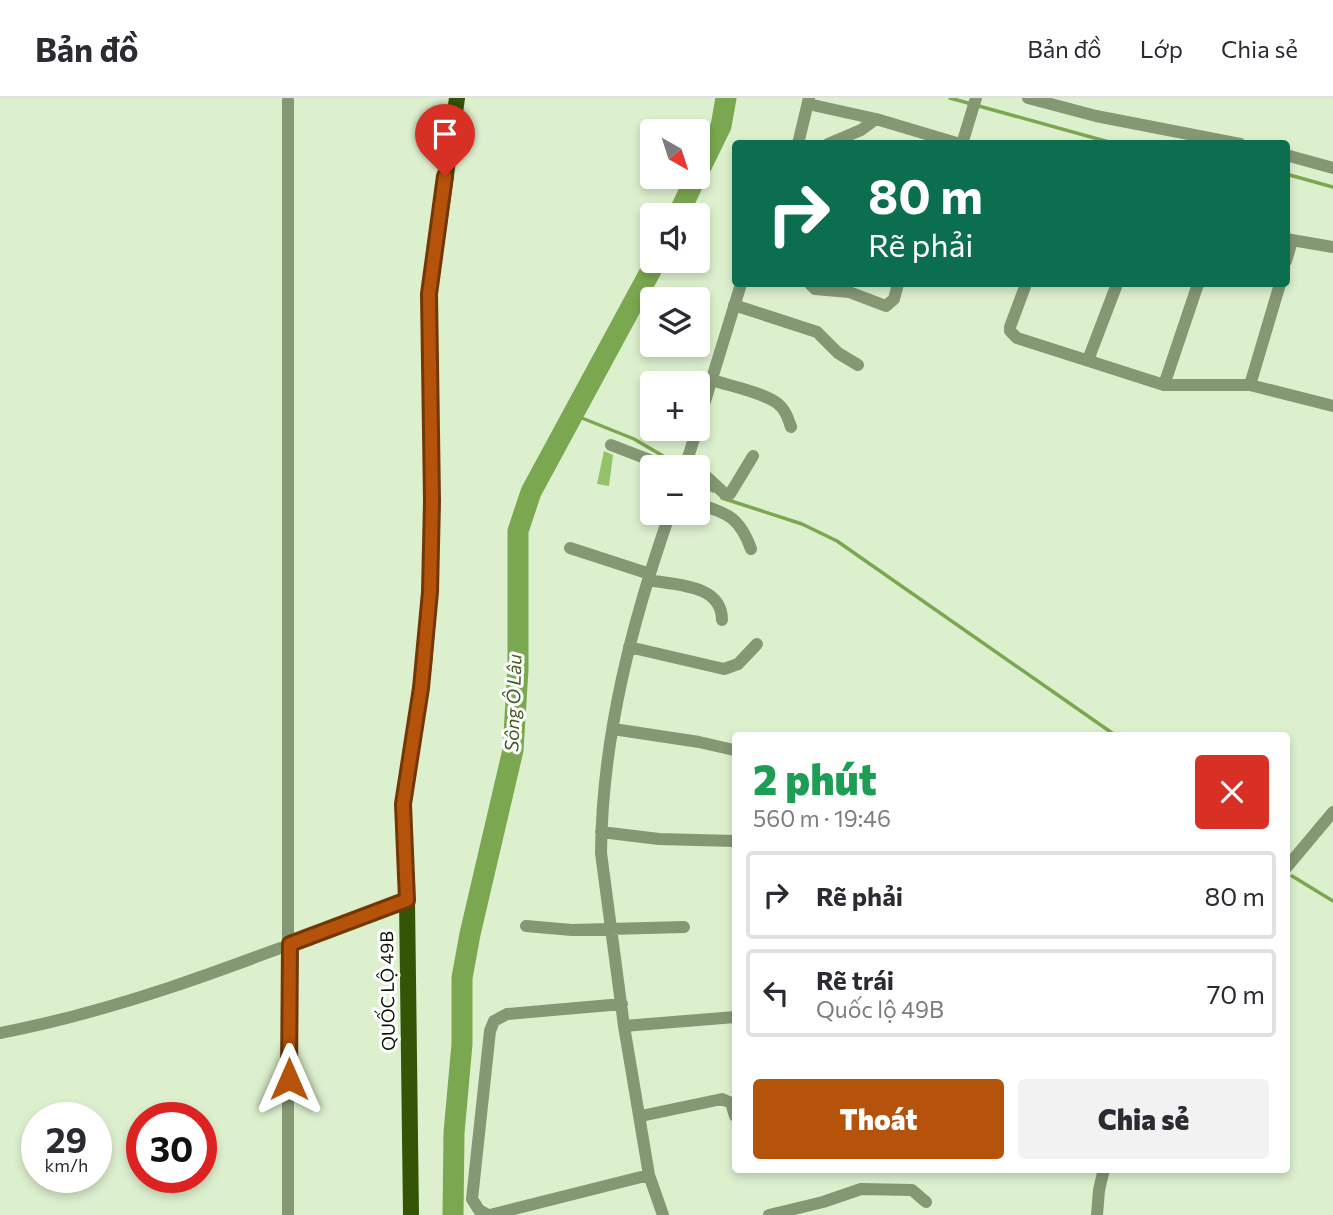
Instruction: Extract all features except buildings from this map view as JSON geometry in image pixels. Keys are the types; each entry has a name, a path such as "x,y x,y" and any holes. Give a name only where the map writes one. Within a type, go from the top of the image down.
{"main road":[{"name":"QUỐC LỘ 49B","path":"411,1215 407,900 403,804 422,679 430,592 432,488 429,294 457,98"}],"street":[{"path":"288,98 288,1215"},
{"path":"1028,98 1096,116 1219,140"},
{"path":"799,140 808,101 876,119 937,140"},
{"path":"962,140 974,104"},
{"path":"837,140 861,130 876,119"},
{"path":"1290,156 1333,168"},
{"path":"1290,240 1333,247"},
{"path":"710,386 740,287"},
{"path":"813,287 849,292 883,306 892,302 897,287"},
{"path":"1025,287 1010,327 1013,335 1164,385 1250,385 1333,406"},
{"path":"1088,360 1116,287"},
{"path":"1164,385 1197,287"},
{"path":"1250,385 1279,287"},
{"path":"734,305 817,332 838,353 858,365"},
{"path":"712,380 769,398 785,412 791,427"},
{"path":"611,445 640,456"},
{"path":"710,482 724,493 730,494 753,456"},
{"path":"710,508 731,516 739,523 751,549"},
{"path":"663,1215 649,1175 624,1026 601,853 601,832 613,729 629,647 666,525"},
{"path":"570,548 649,577 707,592 720,605 722,620"},
{"path":"629,647 724,669 738,664 757,644"},
{"path":"613,729 732,750"},
{"path":"1290,863 1333,812"},
{"path":"601,832 659,839 732,841"},
{"path":"0,1033 81,1015 163,991 407,900"},
{"path":"526,926 572,930 684,927"},
{"path":"622,1004 507,1014 499,1017 491,1026 472,1199 479,1210 493,1215 649,1175"},
{"path":"624,1026 732,1017"},
{"path":"641,1116 722,1099 732,1106"},
{"path":"1097,1215 1103,1173"},
{"path":"769,1215 823,1202 861,1189 912,1191 926,1202"}],"waterway":[{"name":"Sông Ô Lâu","path":"710,148 721,126 726,98"},
{"path":"950,98 1102,140"},
{"path":"1290,175 1333,187"},
{"name":"Sông Ô Lâu","path":"684,203 690,189"},
{"name":"Sông Ô Lâu","path":"453,1215 454,1133 462,1044 462,978 513,750 518,669 518,531 531,492 650,273"},
{"path":"572,414 634,439 661,455"},
{"path":"722,498 802,524 837,541 1111,732"},
{"path":"1292,876 1333,901"}],"route":[{"path":"289,1079 290,944 407,900 403,804 424,665 430,592 432,501 429,294 445,176"}]}
